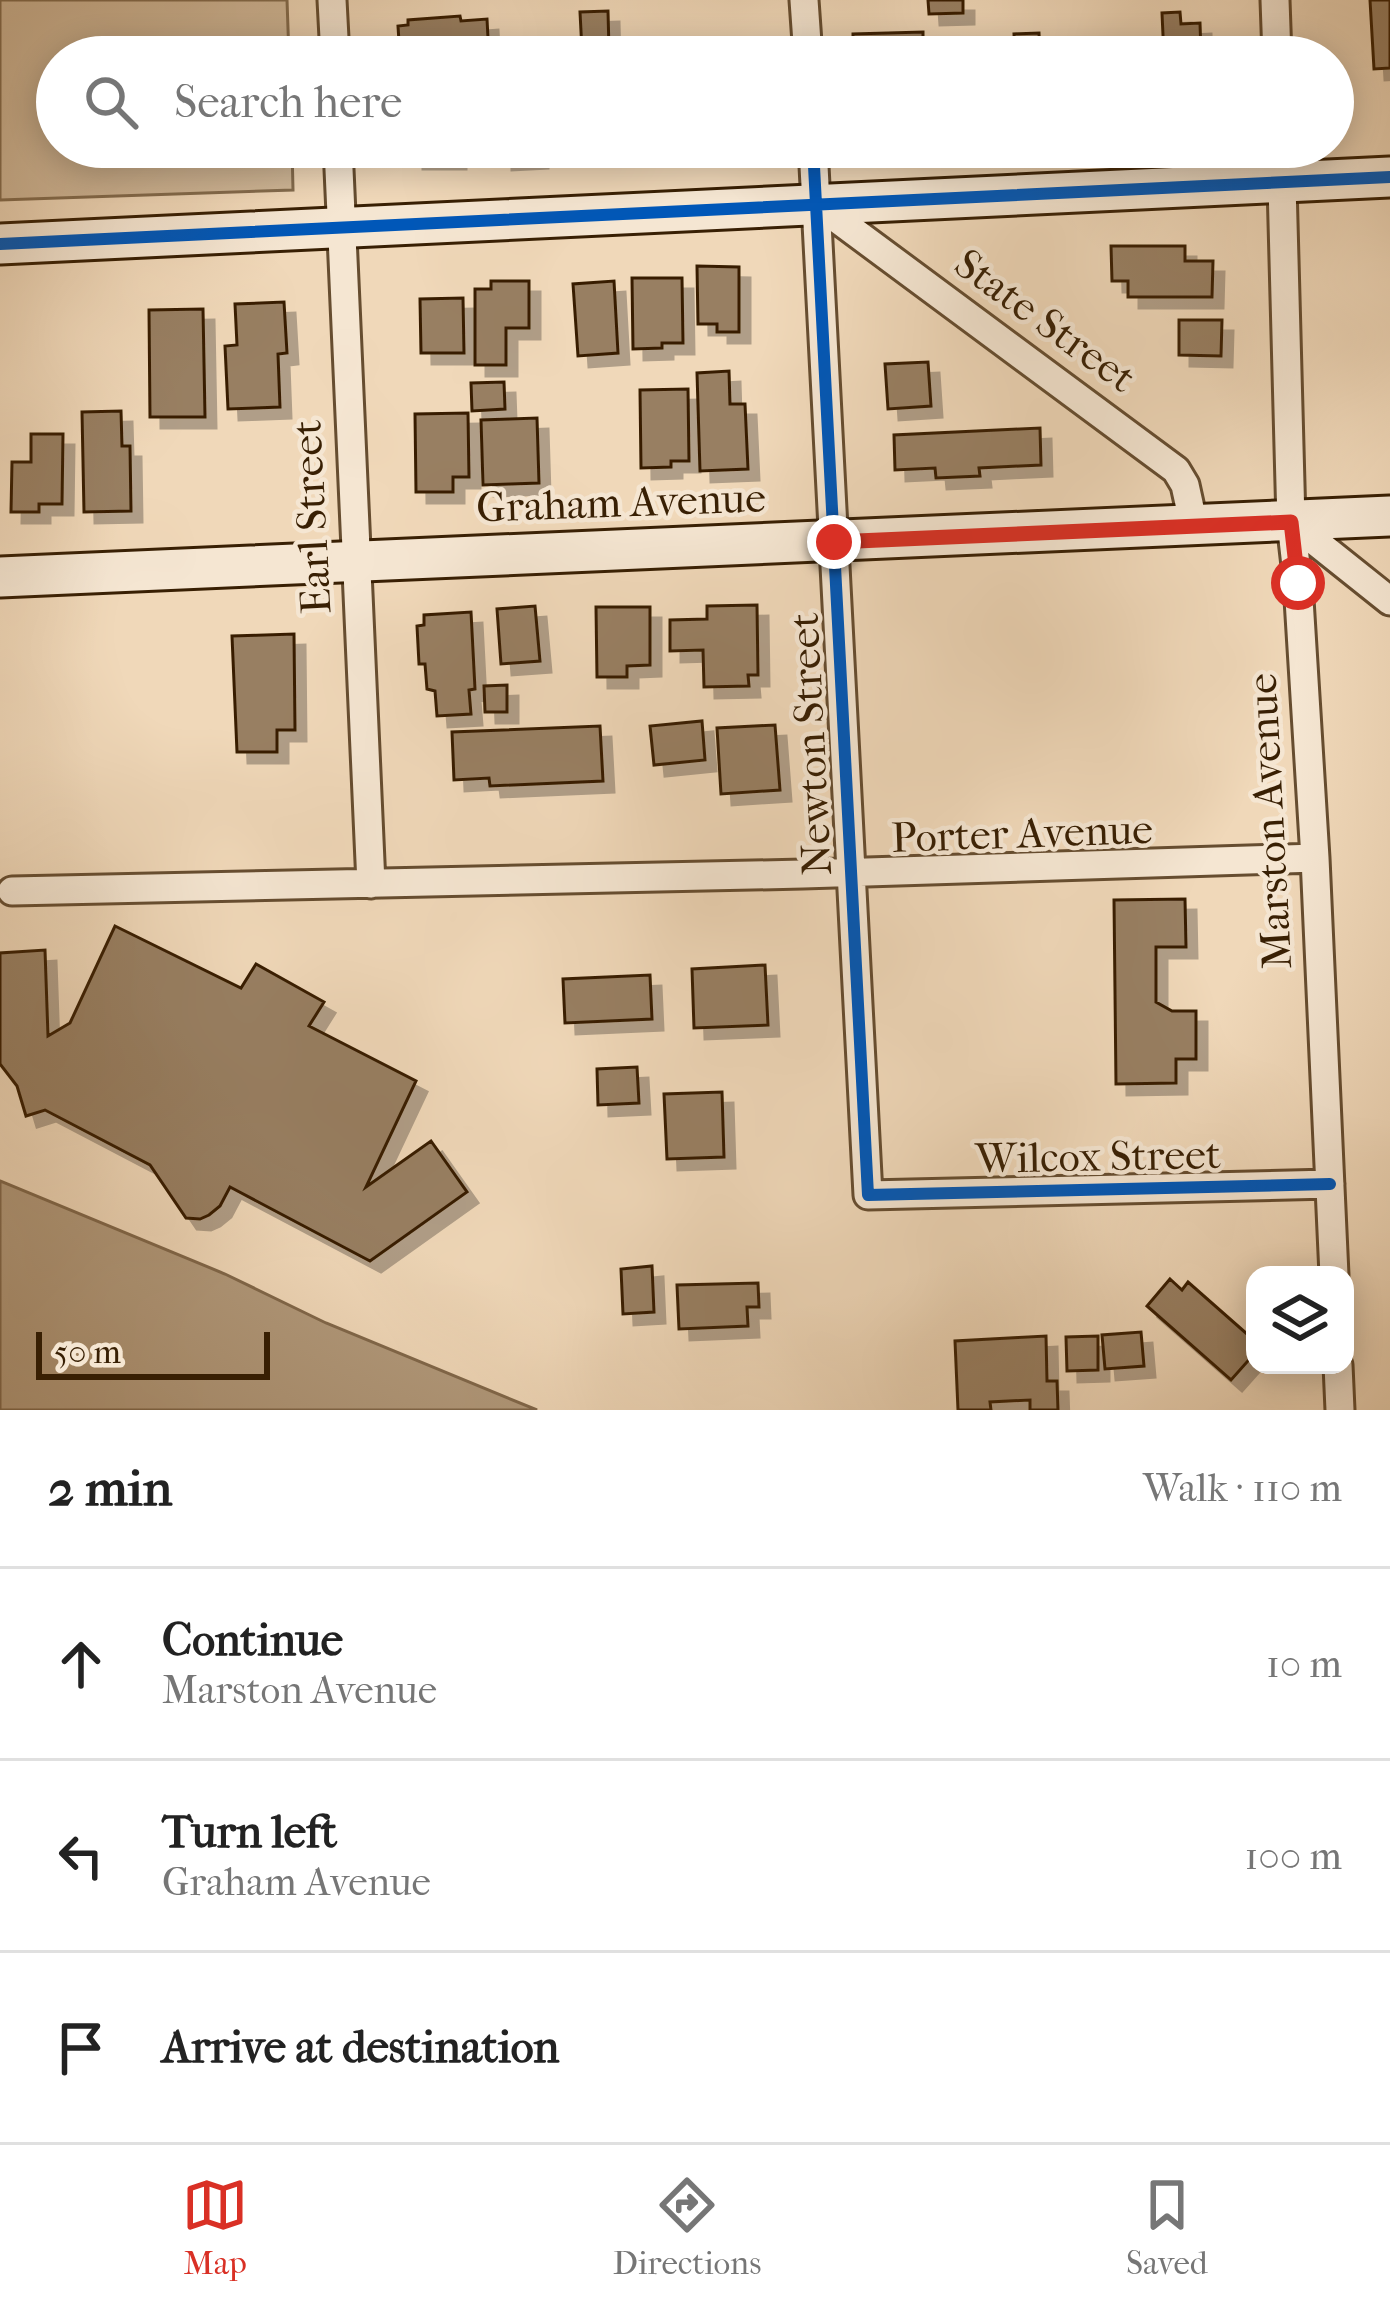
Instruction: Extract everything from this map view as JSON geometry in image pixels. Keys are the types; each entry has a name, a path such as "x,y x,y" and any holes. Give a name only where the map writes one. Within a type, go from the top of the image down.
{"street":[{"path":"332,0 333,36"},
{"path":"804,0 807,36"},
{"path":"1275,0 1276,36"},
{"name":"Earl Street","path":"339,168 371,884"},
{"name":"Newton Street","path":"814,168 868,1195"},
{"path":"0,244 817,204 1236,168"},
{"name":"Marston Avenue","path":"1282,168 1291,522 1315,858 1334,1266"},
{"path":"1318,168 1390,176"},
{"name":"State Street","path":"817,204 1176,470 1185,485 1193,526"},
{"name":"Graham Avenue","path":"0,577 1390,516"},
{"path":"1291,522 1390,601"},
{"name":"Porter Avenue","path":"12,891 1315,858"},
{"name":"Wilcox Street","path":"868,1195 1330,1184"},
{"path":"1338,1374 1340,1410"}],"shaded area":[{"path":"0,0 287,0 288,36 36,36 36,168 292,168 293,190 0,200"},
{"path":"0,1181 225,1274 326,1323 537,1410 0,1410"}],"building":[{"path":"928,0 963,0 963,13 929,14"},
{"path":"1370,0 1390,0 1390,68 1374,69"},
{"path":"608,11 609,36 581,36 580,12"},
{"path":"1180,12 1181,24 1200,23 1200,36 1163,36 1162,13"},
{"path":"487,19 488,36 399,36 398,26 408,25 408,20"},
{"path":"923,32 923,36 853,36"},
{"path":"1111,246 1185,246 1185,261 1213,261 1212,297 1128,297 1128,281 1112,281"},
{"path":"697,266 739,267 739,332 717,332 717,324 698,324"},
{"path":"632,278 682,278 683,343 633,349"},
{"path":"491,281 529,281 529,328 506,328 506,365 475,365 475,289 491,289"},
{"path":"614,281 618,353 578,356 573,284"},
{"path":"463,298 464,353 421,353 420,299"},
{"path":"284,302 287,353 278,354 280,407 228,409 225,346 237,345 235,304"},
{"path":"203,309 205,417 150,417 149,310"},
{"path":"1179,320 1222,320 1221,356 1179,355"},
{"path":"928,362 931,406 888,409 885,364"},
{"path":"729,371 730,404 745,404 748,469 700,471 697,373"},
{"path":"504,382 505,409 472,411 471,383"},
{"path":"688,389 689,461 641,468 640,390"},
{"path":"121,411 122,446 130,446 131,511 84,512 82,412"},
{"path":"468,413 469,477 453,477 453,492 416,492 415,414"},
{"path":"537,418 539,483 483,485 481,420"},
{"path":"1040,428 1041,465 979,468 980,476 936,478 935,468 895,470 894,435"},
{"path":"31,434 63,434 62,504 39,504 39,512 11,512 12,462 31,462"},
{"path":"757,605 758,675 748,675 749,686 704,687 703,650 670,651 670,620 707,619 707,606"},
{"path":"535,606 540,661 501,664 497,609"},
{"path":"596,607 650,607 650,665 627,666 627,677 597,677"},
{"path":"471,612 475,689 469,690 471,714 437,716 435,691 427,689 425,664 419,664 417,626 424,625 424,615"},
{"path":"294,634 295,730 277,730 277,752 237,752 232,636"},
{"path":"507,685 507,712 485,712 484,686"},
{"path":"702,721 705,760 654,765 650,726"},
{"path":"775,725 780,790 721,794 717,728"},
{"path":"600,726 603,781 490,786 489,778 454,780 452,732"},
{"path":"1185,899 1186,947 1156,947 1156,1002 1172,1011 1196,1011 1196,1059 1176,1059 1176,1083 1116,1084 1114,900"},
{"path":"115,926 241,988 256,964 324,1002 309,1026 416,1081 366,1187 431,1141 467,1192 370,1261 230,1187 209,1215 186,1218 150,1165 45,1110 26,1116 17,1086 0,1064 0,953 45,950 48,1036 70,1023"},
{"path":"765,965 768,1025 694,1028 692,969"},
{"path":"650,975 652,1019 565,1023 563,979"},
{"path":"637,1067 639,1103 598,1105 597,1069"},
{"path":"722,1092 724,1157 667,1159 664,1094"},
{"path":"652,1266 654,1312 623,1314 621,1269"},
{"path":"1170,1279 1182,1290 1188,1282 1246,1333 1246,1363 1231,1380 1147,1306"},
{"path":"758,1283 759,1307 747,1307 748,1326 679,1329 677,1285"},
{"path":"1141,1332 1144,1366 1105,1369 1102,1335"},
{"path":"1046,1336 1047,1381 1057,1381 1058,1410 1030,1410 1030,1400 990,1402 991,1410 958,1410 955,1341"},
{"path":"1098,1336 1098,1370 1067,1371 1066,1337"}],"cycle path":[{"path":"814,168 868,1195 1330,1184"},
{"path":"0,244 1390,177"}],"route":[{"path":"834,542 1291,522 1298,583"}]}
